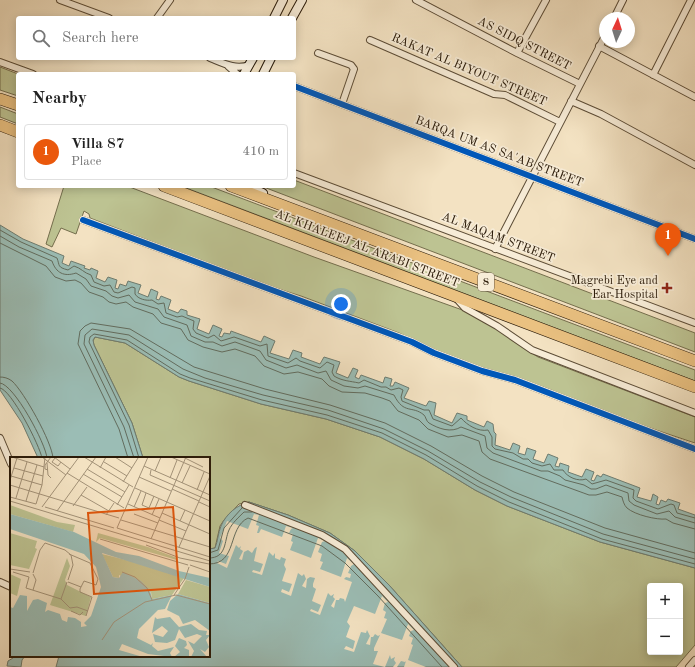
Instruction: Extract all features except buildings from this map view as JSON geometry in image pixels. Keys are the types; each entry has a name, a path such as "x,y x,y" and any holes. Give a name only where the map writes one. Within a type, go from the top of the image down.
{"highway":[{"path":"0,98 16,104"},
{"path":"0,125 16,131"},
{"name":"AL KHALEEJ AL ARABI STREET","path":"169,188 695,386"},
{"name":"AL KHALEEJ AL ARABI STREET","path":"236,188 695,361"}],"main road":[{"path":"275,16 283,0"},
{"path":"293,16 302,0"},
{"path":"267,72 271,60"},
{"path":"245,72 251,61"},
{"path":"252,188 272,198 278,204"}],"street":[{"path":"60,0 103,16"},
{"path":"158,16 170,0"},
{"name":"AS SIDQ STREET","path":"416,0 580,84"},
{"path":"517,53 546,0"},
{"path":"617,12 623,0"},
{"path":"653,75 691,0"},
{"name":"RAKAT AL BIYOUT STREET","path":"370,40 494,94 505,95 560,122"},
{"path":"495,249 599,46"},
{"path":"603,48 695,97"},
{"path":"318,53 351,65 354,69 342,104"},
{"path":"215,60 236,67 251,61"},
{"path":"0,62 28,72"},
{"path":"227,65 235,72"},
{"name":"BARQA UM AS SA'AB STREET","path":"296,87 695,239"},
{"path":"571,101 601,114 695,165"},
{"name":"AL MAQAM STREET","path":"296,174 695,323"},
{"path":"83,220 412,342 434,353 482,371 515,380 578,403 695,449"},
{"path":"454,296 465,308 497,326 532,350 695,413"},
{"path":"0,438 10,462"},
{"path":"245,505 322,535 345,549 454,667"},
{"path":"0,582 10,587"},
{"path":"689,667 695,660"}],"green space":[{"path":"0,67 16,73 16,95 0,90"},
{"path":"0,107 16,113 16,123 0,117"},
{"path":"296,181 695,333 695,352 266,188 296,188"},
{"path":"63,188 132,188 314,257 468,312 538,357 695,417 695,443 623,419 543,387 436,352 399,333 301,296 256,282 90,218 89,214 84,211 76,234 61,228 52,247 46,244"},
{"path":"186,188 214,188 695,370 695,381"},
{"path":"95,337 125,343 179,377 189,381 261,404 326,419 380,437 424,459 475,490 507,506 600,542 695,568 695,645 676,667 462,667 389,585 355,551 330,533 288,515 249,502 239,504 224,520 220,526 215,548 210,549 210,457 143,457 132,423 94,345 93,341"}],"water":[{"path":"0,225 23,239 64,256 62,263 69,266 71,261 85,266 84,268 90,270 91,268 98,271 96,278 105,282 108,277 117,280 115,288 118,289 120,284 126,286 128,281 141,285 138,293 148,297 151,289 158,292 156,299 159,300 161,296 171,300 168,309 178,313 181,309 187,311 187,315 200,319 197,329 209,334 213,325 222,329 219,336 222,337 224,333 230,334 231,331 261,342 264,336 275,341 270,353 289,359 293,350 302,353 301,357 320,364 324,357 340,362 336,373 348,378 353,368 358,370 355,377 359,379 361,375 383,383 385,377 392,379 390,386 393,386 395,382 409,388 404,398 426,406 429,401 436,403 434,415 452,423 457,413 467,416 467,420 484,427 487,421 493,424 494,432 496,434 495,445 510,450 513,443 520,446 518,453 525,455 527,448 536,451 533,459 544,463 548,454 558,458 555,466 559,467 560,463 569,466 568,472 582,477 586,469 594,472 591,480 594,481 597,475 601,477 603,474 640,488 637,497 651,501 653,494 658,497 656,504 659,505 661,500 666,502 668,499 680,503 678,509 695,515 695,568 600,542 507,506 475,490 424,459 380,437 326,419 261,404 189,381 179,377 125,343 95,337 93,340 94,345 132,423 143,457 38,457 22,423 0,390"},
{"path":"249,502 288,515 330,533 355,551 389,585 462,667 56,667 59,657 210,657 210,549 215,548 223,522 232,511 240,505"},
{"path":"24,657 22,660 21,667 7,666 8,661 13,658"}],"pier":[{"path":"254,514 259,515 256,525 259,526 257,533 259,533 261,529 282,537 286,526 293,528 289,533 293,534 291,541 293,542 290,550 311,558 318,538 325,541 322,542 318,552 322,554 320,561 323,562 320,569 341,577 347,558 354,564 351,566 348,573 351,574 350,578 346,577 344,579 352,582 345,602 344,599 340,598 339,600 336,600 334,608 331,606 335,599 333,597 334,594 331,596 328,593 320,615 310,611 311,609 318,612 321,605 312,601 316,589 313,587 315,578 310,577 307,579 306,588 302,586 306,579 304,574 302,576 298,573 291,596 281,592 282,589 289,592 292,584 282,581 286,569 284,565 286,559 281,557 280,560 275,558 275,553 273,556 269,552 262,575 252,572 253,570 260,572 263,564 254,561 257,547 252,553 248,550 244,552 242,560 239,559 243,551 240,549 241,546 239,548 236,545 227,568 217,563 218,561 226,564 229,556 219,553 223,541 220,538 227,521 248,529"},
{"path":"382,596 388,602 385,603 383,610 386,612 384,618 387,619 381,633 402,640 408,624 414,630 411,631 409,636 413,638 411,644 413,645 408,660 426,667 404,667 406,661 401,661 397,667 393,667 396,663 394,660 395,657 391,659 390,655 385,667 373,664 378,651 374,651 374,648 380,635 378,636 375,634 371,637 370,645 366,644 370,636 367,630 366,633 361,632 354,652 344,649 346,646 353,649 355,641 346,637 350,626 347,622 354,606 375,614"}],"cycle path":[{"path":"296,87 695,239"},
{"path":"83,220 412,342 434,353 482,371 515,380 695,449"}],"place":[{"name":"Villa 87","path":"668,256"},
{"name":"Magrebi Eye and Ear Hospital","path":"667,288"}]}
